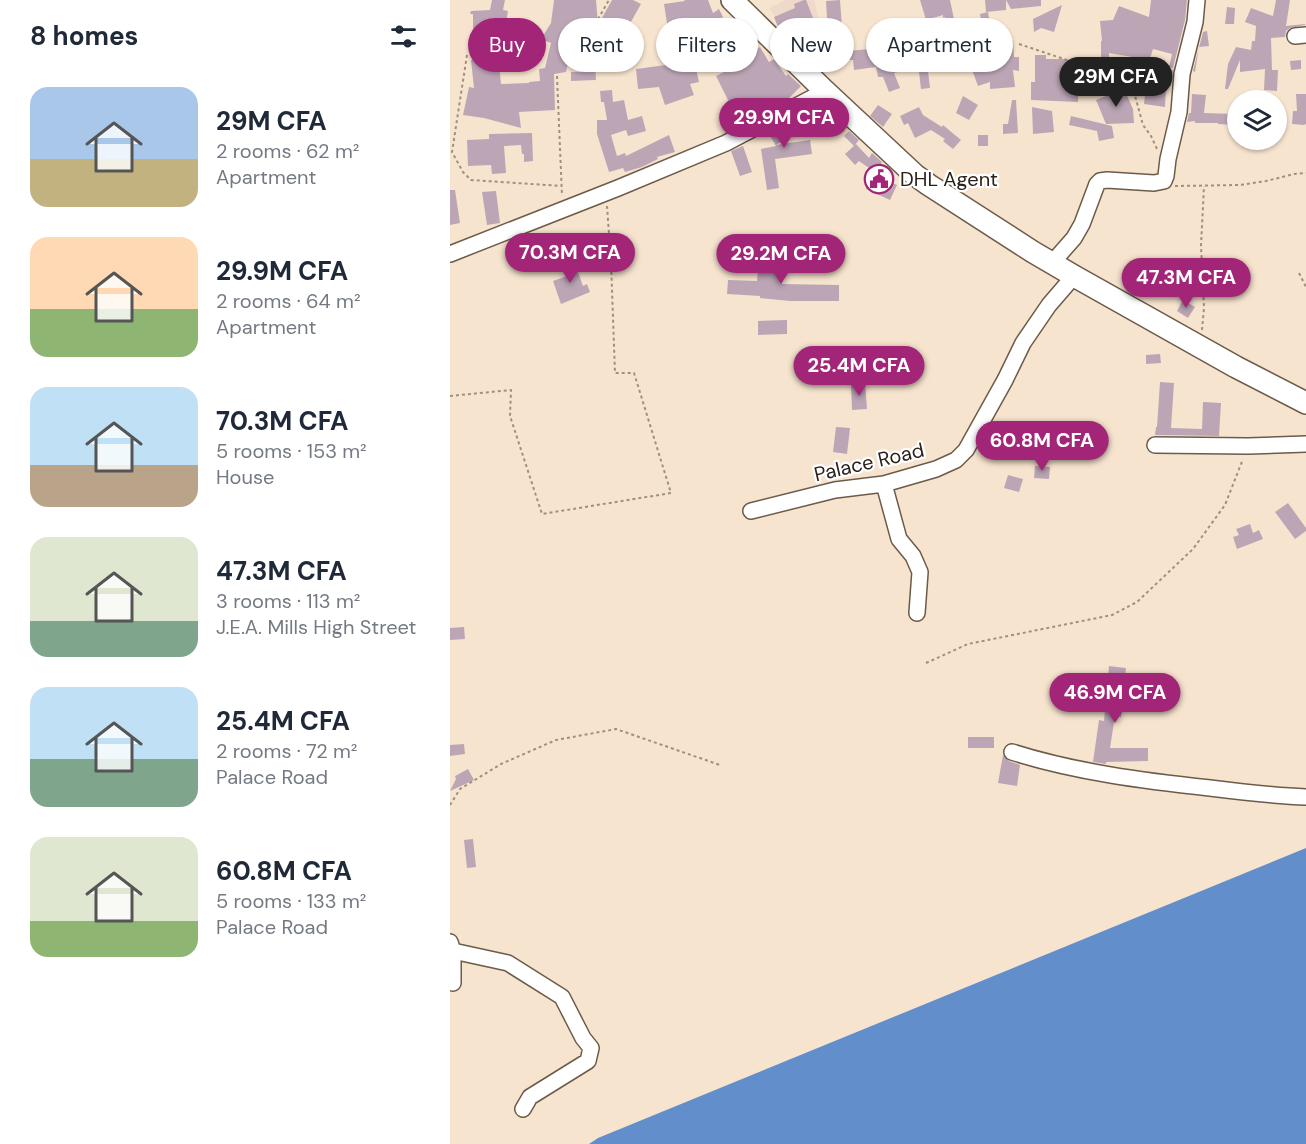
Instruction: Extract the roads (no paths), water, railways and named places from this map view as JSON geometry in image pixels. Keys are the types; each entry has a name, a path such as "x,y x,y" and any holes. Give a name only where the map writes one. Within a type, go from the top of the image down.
{"highway":[{"path":"732,0 915,175 1074,276 1236,367 1306,403"}],"street":[{"path":"1052,263 1074,238 1082,224 1096,184 1107,180 1154,183 1166,176 1179,112 1182,74 1195,22 1197,0"},
{"path":"450,254 726,143 825,91"},
{"name":"Palace Road","path":"751,511 835,490 884,484 956,460 966,450 1023,343 1049,305 1074,276"},
{"path":"1155,445 1306,444"},
{"path":"884,484 899,539 913,556 920,572 917,613"},
{"path":"1012,752 1044,762 1160,783 1273,795 1306,796"},
{"path":"453,983 452,946 508,963 562,997 583,1038 591,1048 588,1061 530,1097 523,1109"}],"water":[{"path":"1306,848 1306,1144 589,1144 598,1138"}],"place":[{"name":"DHL Agent","path":"879,179"}]}
